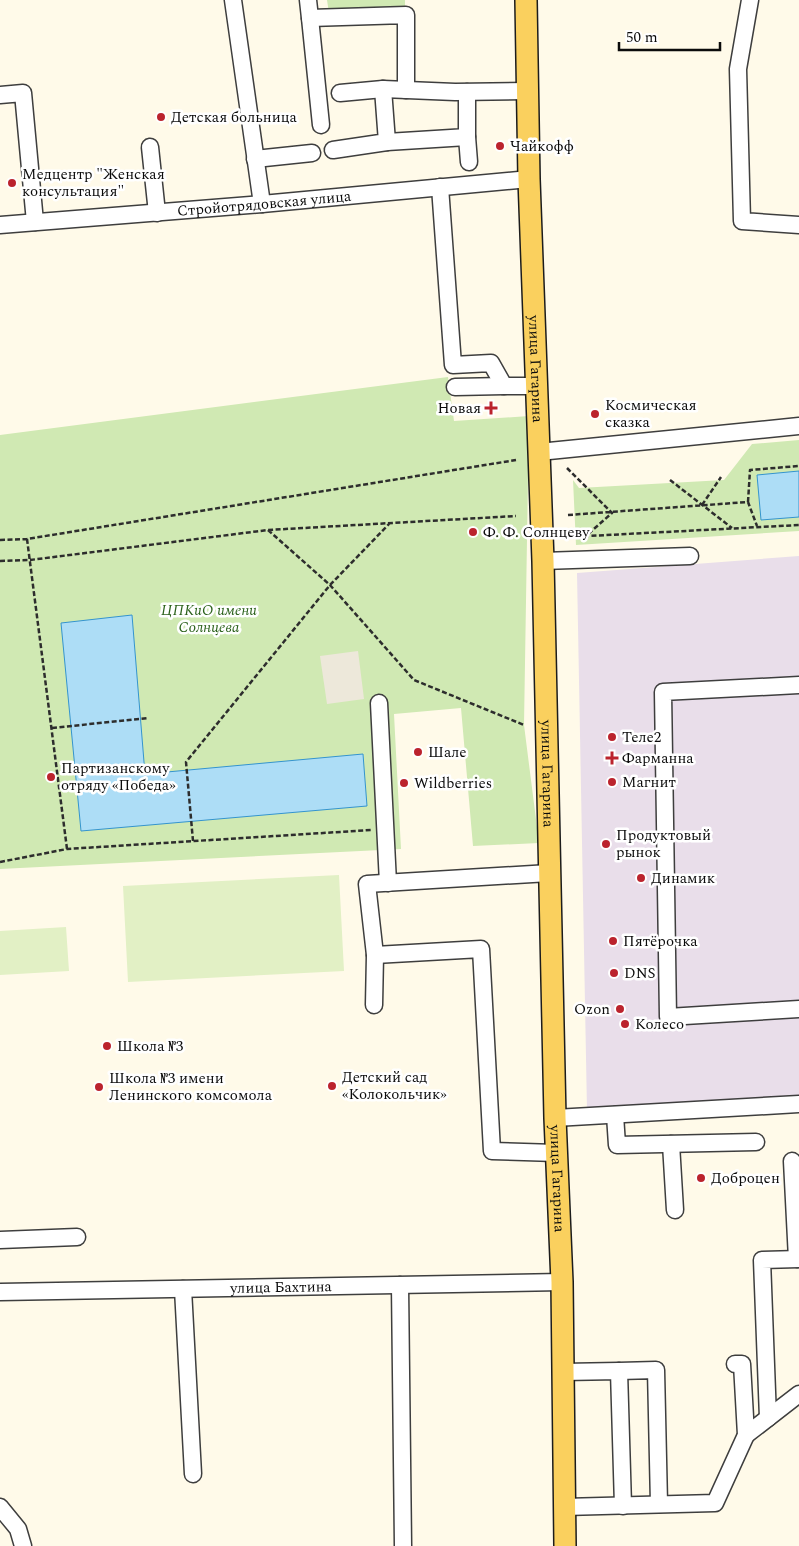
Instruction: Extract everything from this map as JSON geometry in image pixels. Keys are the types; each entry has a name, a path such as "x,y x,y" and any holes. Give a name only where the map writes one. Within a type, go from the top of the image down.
{"main road":[{"name":"улица Гагарина","path":"526,0 529,179 543,562 554,1118 562,1282 565,1546"}],"street":[{"path":"233,0 262,204"},
{"path":"308,0 321,126"},
{"path":"750,0 738,68 742,221 799,225"},
{"path":"310,18 406,15 406,90"},
{"path":"340,92 383,89 467,92 527,91"},
{"path":"383,89 388,142"},
{"path":"467,92 469,162"},
{"path":"0,95 23,93 35,222"},
{"path":"333,150 388,142 467,137"},
{"path":"150,147 157,212"},
{"path":"255,159 312,153"},
{"name":"Стройотрядовская улица","path":"0,224 262,204 529,179"},
{"path":"440,187 453,365 491,363 504,386"},
{"path":"455,387 536,386"},
{"path":"539,452 799,426"},
{"path":"543,562 690,556"},
{"path":"799,684 663,692 668,1017 799,1009"},
{"path":"379,703 388,883"},
{"path":"374,1005 375,955 367,884 549,873"},
{"path":"375,955 480,949 492,1151 556,1153"},
{"path":"554,1118 799,1104"},
{"path":"615,1115 617,1145 756,1142"},
{"path":"671,1144 675,1210"},
{"path":"768,1418 762,1260 798,1259 792,1161"},
{"path":"0,1240 77,1237"},
{"name":"улица Бахтина","path":"0,1292 562,1282"},
{"path":"400,1285 403,1546"},
{"path":"183,1289 193,1474"},
{"path":"564,1507 715,1503 746,1434 742,1364 735,1364"},
{"path":"563,1372 661,1370 660,1504"},
{"path":"619,1372 623,1506"},
{"path":"746,1434 799,1394"},
{"path":"0,1507 18,1529 23,1546"}],"path":[{"path":"0,540 27,539 516,460"},
{"path":"757,527 748,502 750,470 799,466"},
{"path":"567,468 612,513"},
{"path":"702,505 721,477"},
{"path":"670,480 733,528"},
{"path":"568,515 748,502"},
{"path":"586,536 612,513"},
{"path":"0,561 30,560 268,530 516,516"},
{"path":"193,841 186,762 330,585 391,523"},
{"path":"569,537 799,525"},
{"path":"268,530 330,585 414,680 524,725"},
{"path":"27,539 67,848"},
{"path":"52,728 148,718"},
{"path":"0,862 67,848 385,830"}],"shaded area":[{"path":"799,556 799,1096 587,1111 577,573"},
{"path":"358,651 364,699 327,704 320,656"}],"green space":[{"path":"327,0 405,0 405,9 329,13"},
{"name":"ЦПКиО имени Солнцева","path":"448,377 454,421 529,416 524,725 539,843 473,846 461,708 394,714 401,849 0,869 0,435"},
{"path":"799,440 799,531 576,545 573,480 579,488 724,480 752,444"},
{"path":"339,875 344,971 128,982 123,886"},
{"path":"66,927 69,971 0,975 0,931"}],"water":[{"path":"799,471 799,517 761,520 757,475"},
{"path":"132,615 145,774 363,754 367,806 81,831 61,623"}],"place":[{"name":"Детская больница","path":"161,117"},
{"name":"Чайкофф","path":"500,146"},
{"name":"Медцентр \"Женская консультация\"","path":"12,183"},
{"name":"Новая","path":"491,408"},
{"name":"Космическая сказка","path":"595,414"},
{"name":"Ф. Ф. Солнцеву","path":"473,532"},
{"name":"Теле2","path":"612,737"},
{"name":"Шале","path":"418,752"},
{"name":"Фарманна","path":"612,758"},
{"name":"Партизанскому отряду «Победа»","path":"51,777"},
{"name":"Магнит","path":"612,782"},
{"name":"Wildberries","path":"404,783"},
{"name":"Продуктовый рынок","path":"606,844"},
{"name":"Динамик","path":"641,878"},
{"name":"Пятёрочка","path":"613,941"},
{"name":"DNS","path":"614,973"},
{"name":"Ozon","path":"620,1009"},
{"name":"Колесо","path":"625,1024"},
{"name":"Школа №3","path":"107,1046"},
{"name":"Детский сад «Колокольчик»","path":"332,1086"},
{"name":"Школа №3 имени Ленинского комсомола","path":"99,1087"},
{"name":"Доброцен","path":"701,1178"}]}
